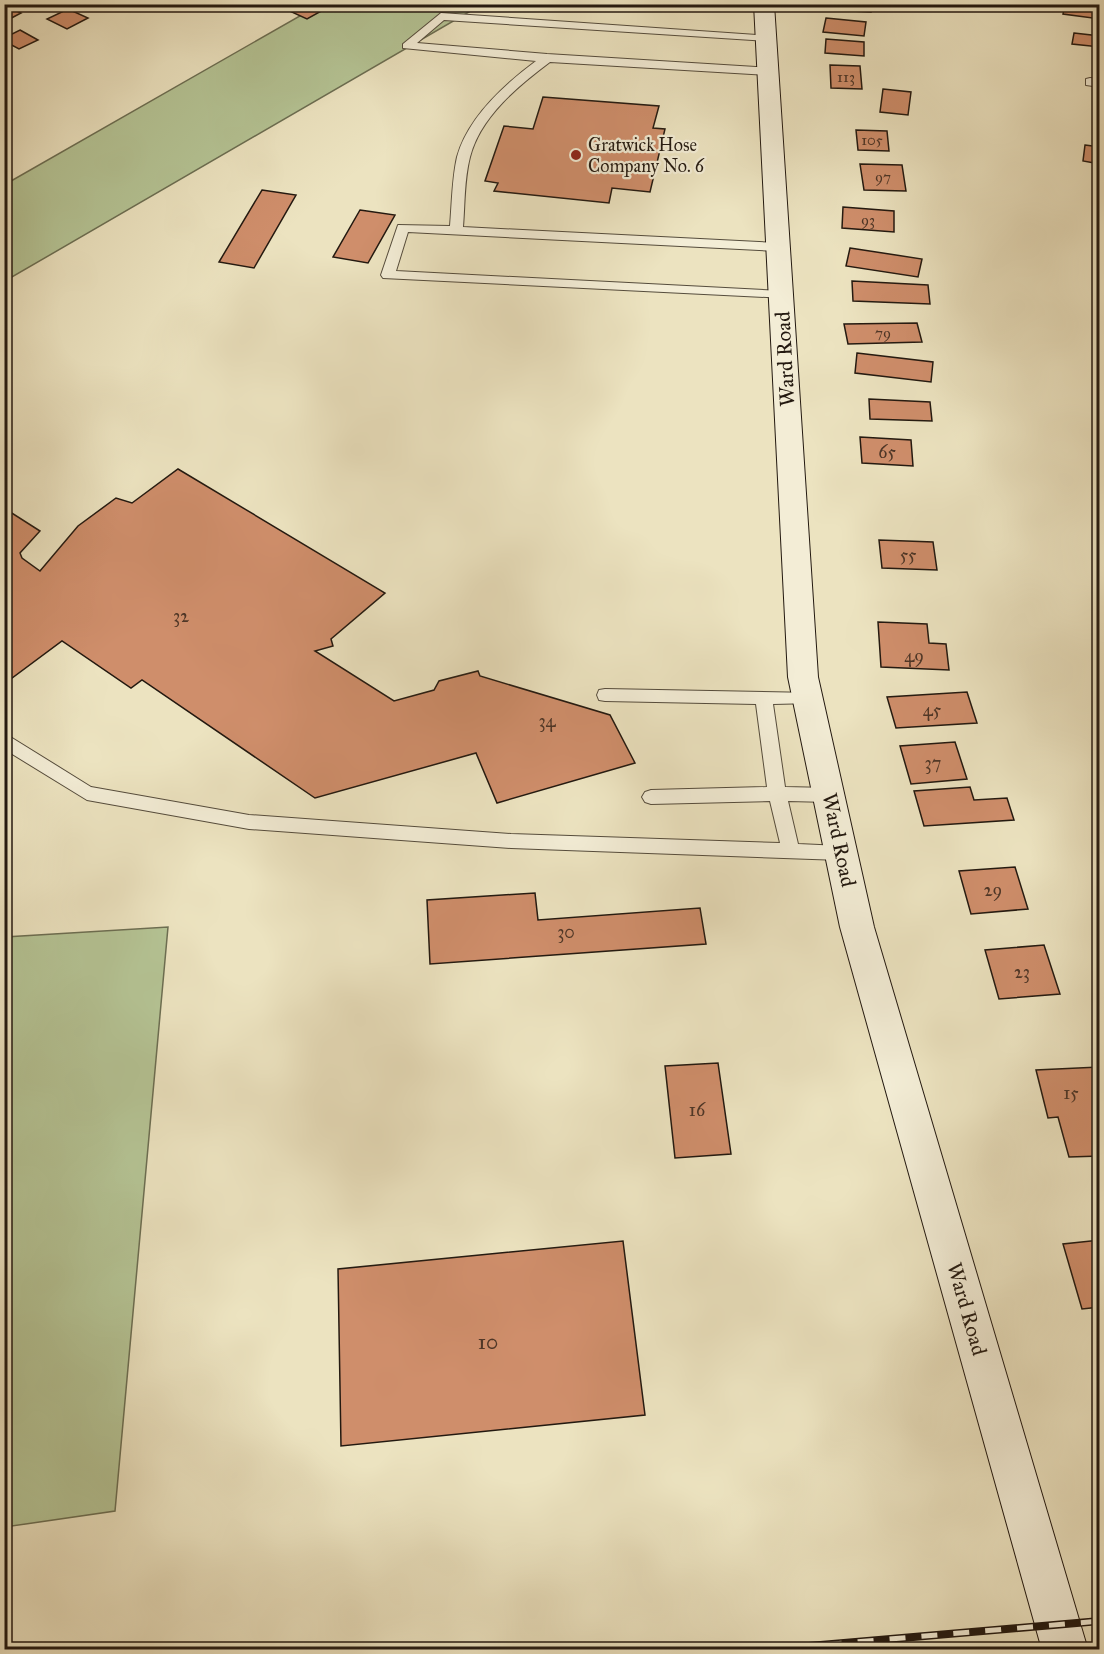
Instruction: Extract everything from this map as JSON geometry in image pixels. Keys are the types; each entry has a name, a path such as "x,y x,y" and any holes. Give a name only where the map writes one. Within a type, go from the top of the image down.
{"main road":[{"name":"Ward Road","path":"764,4 803,677 857,927 1065,1650"}],"lane":[{"path":"766,38 441,16 407,46 547,58 768,71"},
{"path":"456,231 465,154 485,115 522,76 547,58"},
{"path":"777,247 403,228 388,275 781,295"},
{"path":"605,695 808,698"},
{"path":"765,698 777,794 791,851"},
{"path":"4,740 87,793 249,822 510,841 841,853"},
{"path":"651,797 829,795"}],"green space":[{"path":"319,5 481,5 5,281 4,185"},
{"path":"168,927 115,1511 5,1527 5,937"}],"building":[{"path":"293,4 334,4 307,19 285,9"},
{"path":"613,4 679,4 678,11"},
{"path":"851,4 871,4 871,12 851,11"},
{"path":"1065,4 1100,4 1100,19 1063,14"},
{"path":"4,5 21,13 4,22"},
{"path":"68,9 88,18 67,29 47,19"},
{"path":"826,18 866,22 864,36 823,32"},
{"path":"20,30 38,40 19,49 4,41 4,38"},
{"path":"1074,33 1100,36 1100,47 1072,44"},
{"path":"826,39 864,42 864,56 825,53"},
{"path":"830,65 860,66 862,89 831,88"},
{"path":"883,89 911,92 908,115 880,112"},
{"name":"Gratwick Hose Company No. 6","path":"543,97 659,106 653,128 665,129 650,192 612,188 609,203 494,191 498,183 485,181 504,126 533,129"},
{"path":"856,130 887,131 889,151 858,150"},
{"path":"1085,145 1100,147 1100,164 1083,161"},
{"path":"860,164 902,165 906,191 864,190"},
{"path":"262,190 296,195 254,268 219,262"},
{"path":"843,207 894,211 894,232 842,228"},
{"path":"360,210 395,215 368,263 333,257"},
{"path":"850,248 922,259 918,277 846,266"},
{"path":"852,281 928,285 930,304 853,301"},
{"path":"917,323 922,342 848,344 844,324"},
{"path":"857,353 933,362 931,382 855,373"},
{"path":"869,399 930,402 932,421 870,419"},
{"path":"860,437 911,440 913,466 862,463"},
{"path":"178,469 385,593 331,639 333,646 315,651 394,701 434,690 439,681 478,671 480,676 610,715 635,763 497,803 476,753 315,798 142,680 131,688 62,641 4,684 4,508 40,531 20,553 22,558 40,571 78,526 116,498 132,503"},
{"path":"879,540 933,542 937,570 882,568"},
{"path":"878,622 927,624 929,643 946,644 949,670 881,667"},
{"path":"967,692 977,723 896,728 887,697"},
{"path":"955,742 967,779 911,784 900,746"},
{"path":"970,787 974,800 1007,798 1014,820 924,826 914,791"},
{"path":"1015,867 1028,909 971,914 959,871"},
{"path":"535,893 538,920 700,908 706,944 430,964 427,900"},
{"path":"1044,945 1060,994 999,999 985,950"},
{"path":"718,1063 731,1154 675,1158 665,1066"},
{"path":"1099,1067 1100,1156 1069,1157 1058,1117 1048,1118 1036,1070"},
{"path":"1100,1240 1100,1307 1082,1309 1063,1244"},
{"path":"623,1241 645,1415 341,1446 338,1269"}],"railway":[{"path":"762,1650 1100,1621"}],"place":[{"name":"Gratwick Hose Company No. 6","path":"576,155"}]}
